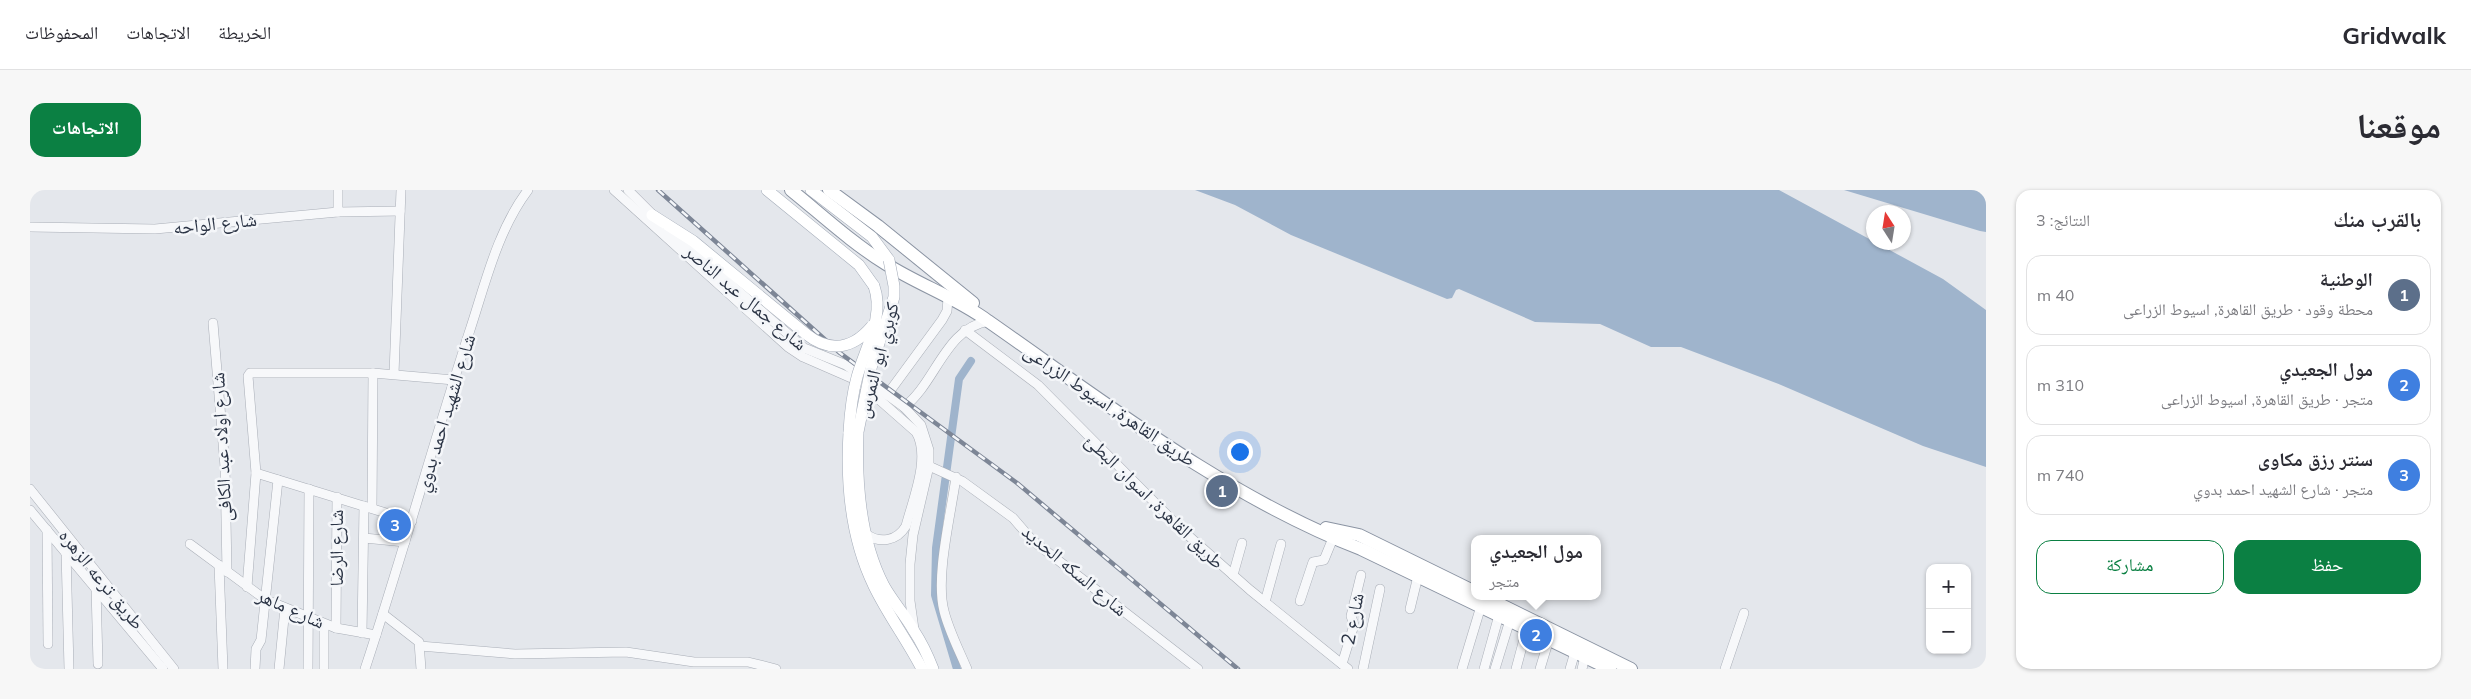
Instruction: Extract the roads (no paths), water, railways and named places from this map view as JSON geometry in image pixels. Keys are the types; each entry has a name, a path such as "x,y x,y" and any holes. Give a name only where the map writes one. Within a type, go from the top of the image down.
{"highway":[{"name":"طريق القاهرة, اسيوط الزراعى","path":"791,190 886,264 989,321 1056,370 1216,476 1333,538 1418,576 1471,597"},
{"name":"طريق القاهرة, اسيوط الزراعى","path":"829,190 878,226 960,295 1096,389 1230,478 1300,516 1328,529 1359,535 1471,590"},
{"name":"طريق القاهرة, اسيوط الزراعى","path":"1482,601 1505,617 1549,639 1580,659 1610,669"},
{"name":"طريق القاهرة, اسيوط الزراعى","path":"1482,601 1631,669"}],"main road":[{"name":"كوبري ابو النمرس","path":"767,190 859,265 874,286 878,301 875,323 858,375 850,494 865,564 878,595 922,669"},
{"name":"كوبري ابو النمرس","path":"811,190 872,237 889,260 894,297 854,432 859,488 866,534 883,584 915,631 933,669"},
{"path":"652,215 693,241 806,334 823,344 841,346 859,339 875,323"}],"street":[{"path":"338,190 338,212"},
{"path":"394,374 401,190"},
{"name":"شارع الشهيد احمد بدوي","path":"365,669 454,380 502,236 528,190"},
{"name":"شارع جمال عبد الناصر","path":"614,190 788,347 803,357 858,381 916,432 921,441 923,456 906,526 899,535 890,539 875,539 866,534"},
{"name":"شارع جمال عبد الناصر","path":"628,190 652,215 804,348 846,365 904,407 924,430 933,467 913,535 910,564 910,601 915,631"},
{"name":"شارع الواحه","path":"30,227 155,229 338,212 400,211"},
{"path":"887,395 946,315 948,298"},
{"path":"904,407 918,393 965,330 972,325 989,321"},
{"name":"شارع اولاد عبد الكافى","path":"213,323 225,467 227,572"},
{"name":"طريق القاهرة, اسوان البطئ","path":"965,330 1044,391 1153,502 1233,575 1345,666"},
{"path":"247,587 256,473 248,376 250,373 374,373 454,380"},
{"path":"362,633 364,538 368,507 374,373"},
{"name":"شارع السكه الحديد","path":"933,467 953,476 1012,518 1032,540 1198,669"},
{"path":"256,473 412,521"},
{"path":"953,476 941,594 947,620 967,669"},
{"path":"255,669 256,649 261,640 266,600 278,480"},
{"name":"طريق ترعه الزهره","path":"30,489 174,669"},
{"path":"308,669 309,489"},
{"name":"شارع الرضا","path":"336,628 337,498"},
{"name":"طريق ترعه الزهره","path":"30,510 163,669"},
{"path":"47,530 48,644"},
{"path":"364,538 405,542"},
{"path":"1300,601 1313,562 1324,560 1333,538"},
{"path":"1233,575 1242,543"},
{"name":"شارع ماهر","path":"190,544 266,600 336,628 376,636"},
{"path":"1265,602 1281,544"},
{"path":"66,551 69,669"},
{"path":"218,565 223,669"},
{"name":"شارع 2","path":"1345,666 1354,625 1351,616 1361,574"},
{"path":"1410,609 1418,576"},
{"path":"96,587 98,664"},
{"path":"1363,669 1380,589"},
{"path":"1462,669 1482,601"},
{"path":"279,669 284,608"},
{"path":"1725,669 1744,613"},
{"path":"383,614 416,640 420,646 421,669"},
{"path":"1484,669 1505,617"},
{"path":"1495,669 1505,617"},
{"path":"324,624 324,669"},
{"path":"1516,669 1527,628"},
{"path":"1540,669 1549,639"},
{"path":"420,646 515,654 626,652 694,662 748,662 776,669"},
{"path":"1570,669 1580,659"}],"water":[{"path":"1195,190 1779,190 1866,237 1866,250 1890,250 1943,279 1986,310 1986,467 1923,446 1781,385 1681,347 1651,347 1600,324 1535,322 1459,289 1456,290 1452,298 1447,299 1291,235 1235,205"},
{"path":"1844,190 1986,190 1986,232 1911,210 1911,205 1894,205"}],"waterway":[{"path":"957,669 935,595 936,548 959,379 971,361"}],"railway":[{"path":"658,190 840,353 1017,483 1238,669"}],"place":[{"name":"الوطنية","path":"1222,491"},
{"name":"سنتر رزق مكاوى","path":"395,525"},
{"name":"مول الجعيدي","path":"1536,635"}]}
